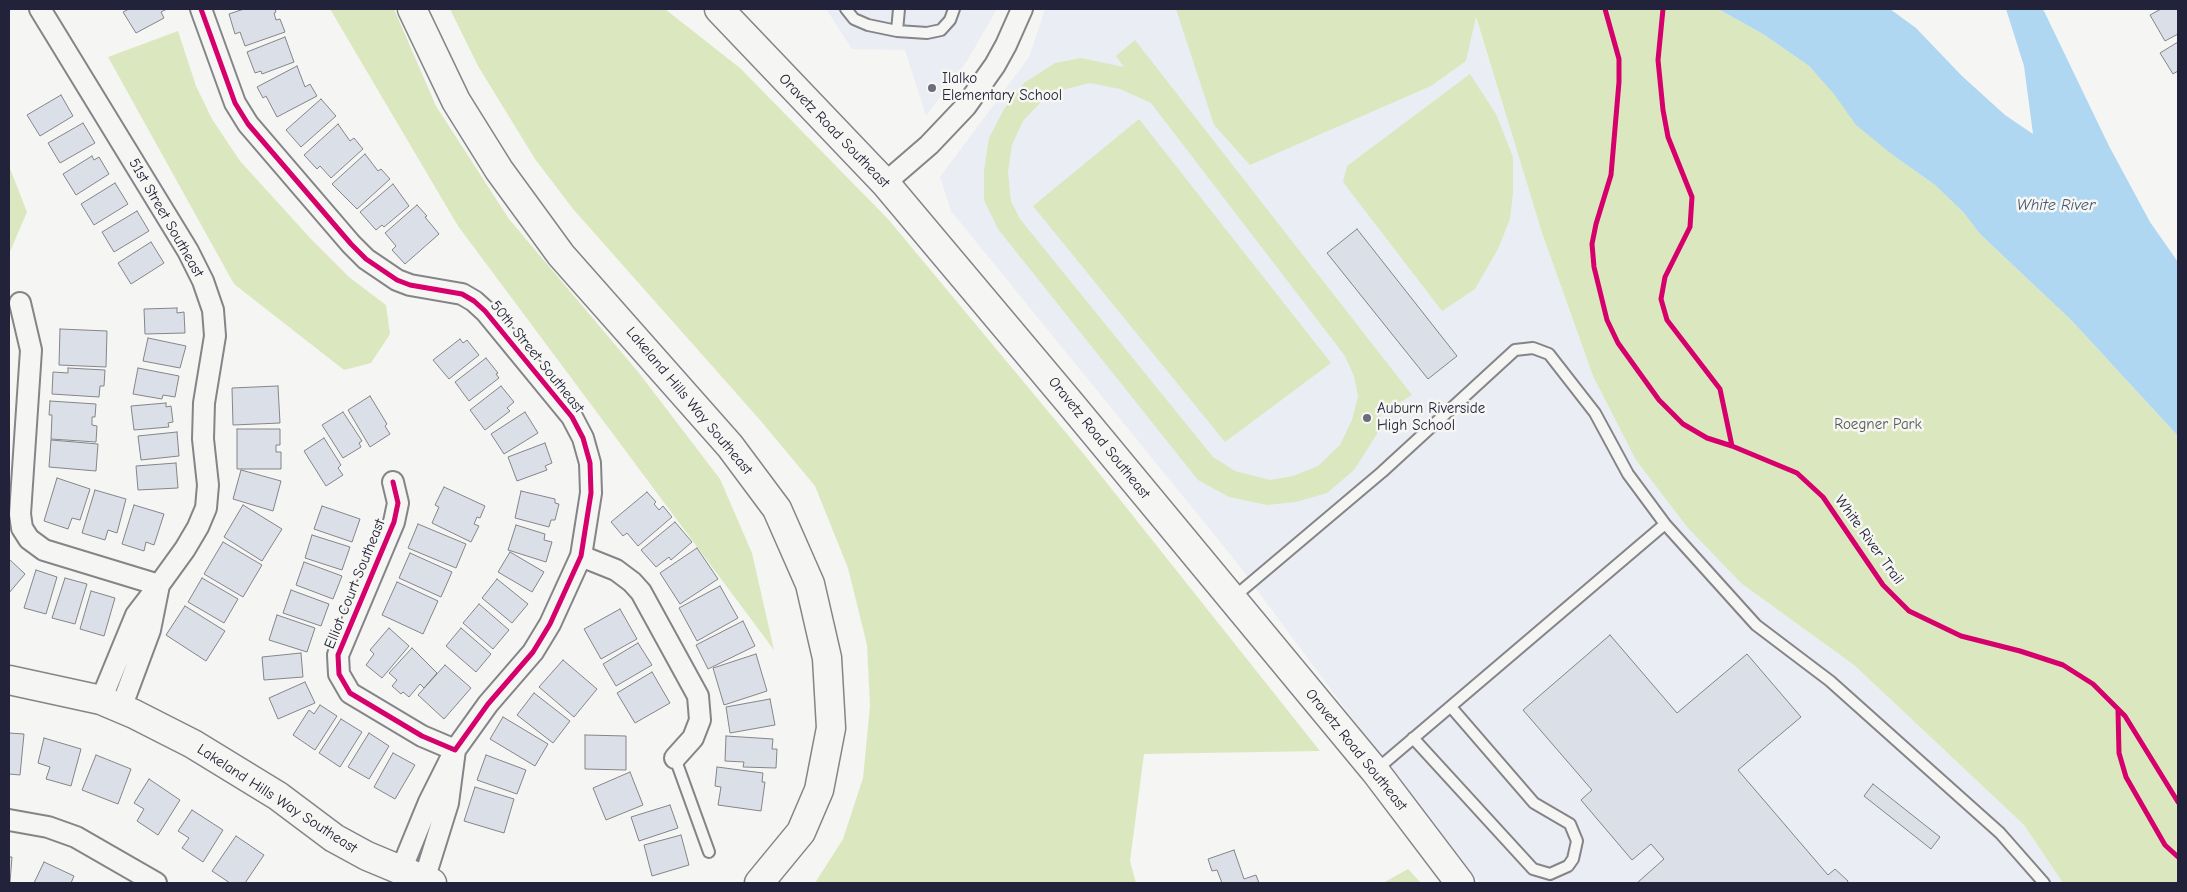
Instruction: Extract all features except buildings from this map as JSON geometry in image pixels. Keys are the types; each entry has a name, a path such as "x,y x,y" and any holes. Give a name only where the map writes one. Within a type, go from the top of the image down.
{"street":[{"name":"51st Street Southeast","path":"40,9 188,251 203,281 213,310 215,336 204,412 203,439 208,485 206,508 198,527 185,549 159,585 150,630 111,704"},
{"name":"50th Street Southeast","path":"201,9 235,102 248,124 366,259 397,280 410,285 462,294 474,301 485,311 572,417 583,438 590,463 591,494 581,556 550,624 533,652 488,704 455,750 429,802 419,878"},
{"name":"Lakeland Hills Way Southeast","path":"412,9 456,101 499,170 561,255 730,446 777,508 810,584 827,658 831,728 819,790 801,832 759,883"},
{"name":"Oravetz Road Southeast","path":"719,9 814,111 885,183 1070,403 1374,771 1460,883"},
{"path":"885,183 929,145 966,106 1003,52 1022,9"},
{"path":"20,303 31,350 20,514 22,528 29,539 44,550 159,585"},
{"name":"Elliot Court Southeast","path":"393,482 398,503 394,522 338,656 338,674 350,693 357,698 422,736 455,750"},
{"path":"581,556 616,570 632,582 641,592 698,696 700,720 693,738 675,758"},
{"name":"Lakeland Hills Way Southeast","path":"9,680 111,704 193,744 278,796 334,838 367,856 419,878"},
{"path":"9,820 48,827 76,837 156,883"}],"lane":[{"path":"846,9 854,19 868,25 897,31 927,33 941,30 950,20 954,9"},
{"path":"897,31 900,9"},
{"path":"1231,600 1382,472 1515,350 1533,348 1549,354 1594,413 1628,474 1665,524 1756,625 1830,681 1978,813 2000,833 2044,883"},
{"path":"1374,771 1665,524"},
{"path":"1413,738 1532,869 1550,874 1560,872 1568,866 1573,859 1577,841 1570,824 1534,803 1450,707"},
{"path":"675,758 709,852"}],"shaded area":[{"name":"Ilalko Elementary School","path":"826,9 997,9 967,61 926,116 905,50 852,49"},
{"name":"Auburn Riverside High School","path":"1045,9 1473,9 1542,233 1593,376 1742,584 1854,665 2024,825 2063,883 1480,883 1415,803 1234,559 951,211 940,177 1029,57"}],"green space":[{"path":"330,9 394,9 436,106 509,219 639,373 720,479 752,553 774,650 458,226"},
{"path":"450,9 665,9 740,68 888,219 1087,458 1320,751 1144,754 1130,861 1136,883 815,883 843,839 863,778 870,706 867,645 848,568 815,486 760,420 573,209 535,159 478,66"},
{"name":"Roegner Park","path":"1176,9 1718,9 1763,34 1809,66 1894,156 1935,185 1963,212 1980,234 2071,320 2178,436 2178,883 2063,883 2024,825 1854,665 1742,584 1688,528 1636,460 1593,376 1542,233 1476,17 1466,61 1431,86 1250,165 1214,125"},
{"path":"178,31 196,86 212,119 240,161 311,239 349,277 386,305 390,334 371,363 344,370 234,284 108,57"},
{"path":"1135,40 1412,395 1389,409 1383,402 1377,434 1354,470 1327,493 1296,502 1267,505 1229,497 1198,480 998,229 984,200 984,170 989,138 1004,109 1024,83 1055,63 1081,58 1124,67 1116,56","holes":["1090,83 1120,89 1151,103 1345,356 1354,376 1358,396 1352,420 1340,445 1318,466 1293,476 1270,480 1235,471 1213,457 1020,219 1011,201 1008,172 1012,145 1023,121 1040,103 1062,90"]},
{"path":"1470,74 1496,114 1513,157 1513,193 1510,219 1498,249 1475,289 1442,311 1343,182 1347,166"},
{"path":"1139,119 1331,363 1225,442 1033,206"},
{"path":"9,166 27,212 9,254"},
{"path":"1408,869 1421,883 1383,883"}],"water":[{"name":"White River","path":"1718,9 1890,9 1916,28 1962,76 2005,115 2033,134 2024,66 2006,9 2043,9 2109,146 2150,222 2178,262 2178,436 2071,320 1980,234 1963,212 1935,185 1894,156 1856,125 1834,94 1809,66 1763,34"}],"cycle path":[{"path":"201,9 235,103 248,124 351,244 366,259 397,280 410,285 462,294 474,301 485,311 572,417 583,438 590,463 591,493 581,556 550,624 533,652 488,704 455,750 422,736 350,693 339,674 338,655 394,522 398,503 393,482"},
{"path":"1605,9 1619,59 1619,82 1611,175 1592,244 1594,267 1607,320 1618,343 1659,400 1683,424 1707,438 1732,446"},
{"name":"White River Trail","path":"1663,9 1658,60 1663,110 1668,137 1692,197 1690,227 1665,277 1661,299 1667,320 1720,389 1732,446 1797,473 1823,497 1883,585 1909,611 1961,636 2020,651 2063,665 2093,684 2125,716 2178,802"},
{"path":"2118,710 2119,753 2126,777 2165,845 2178,857"}],"place":[{"name":"Ilalko Elementary School","path":"932,88"},
{"name":"Auburn Riverside High School","path":"1367,418"}]}
